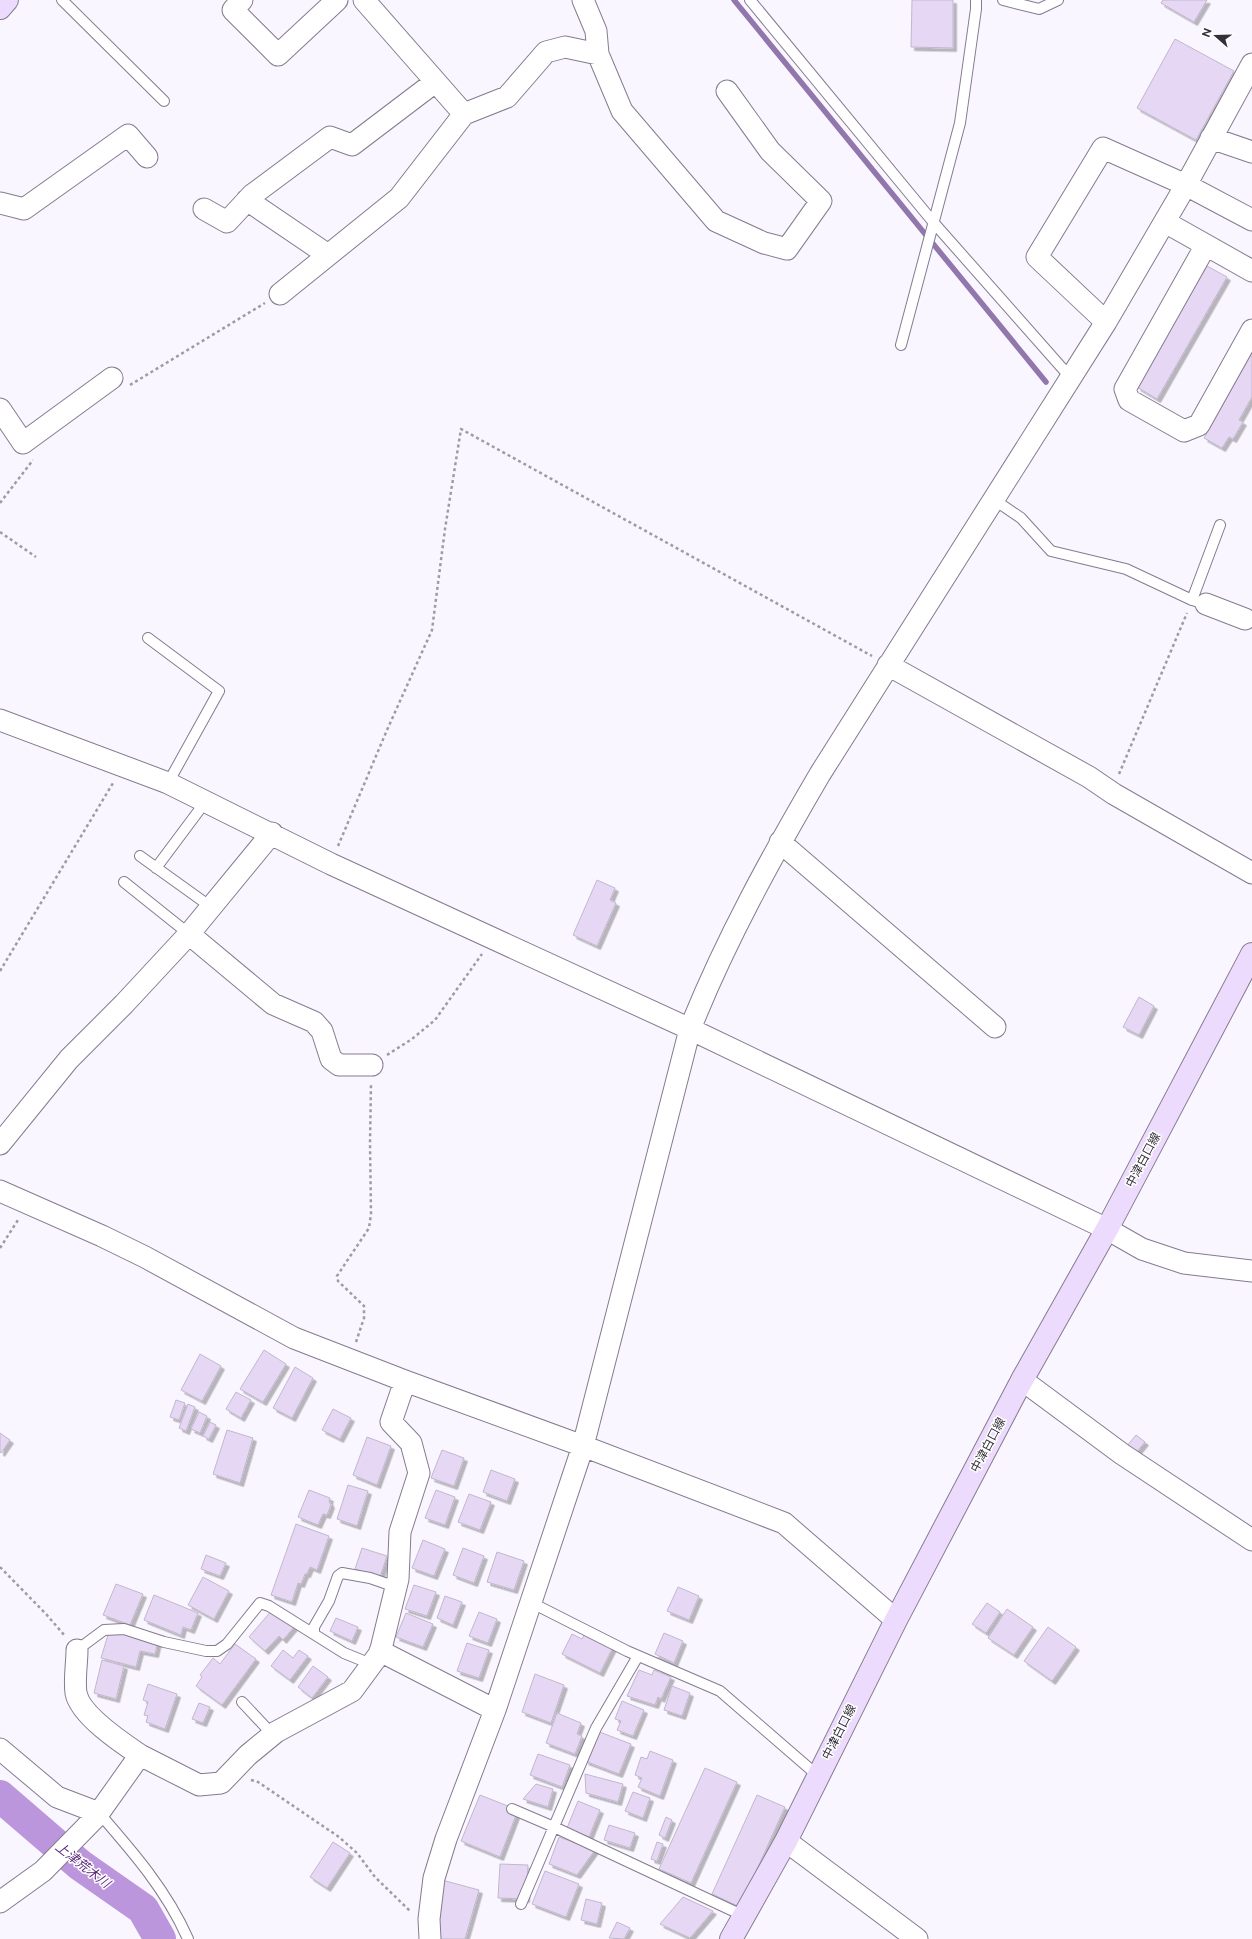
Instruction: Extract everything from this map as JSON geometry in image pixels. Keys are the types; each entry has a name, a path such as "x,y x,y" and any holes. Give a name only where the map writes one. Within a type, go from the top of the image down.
{"main road":[{"path":"0,8 7,0"},
{"name":"中津白口線","path":"731,1939 786,1841 817,1775 896,1620 1022,1380 1107,1229 1252,954"}],"street":[{"path":"242,0 233,10 278,54 337,0"},
{"path":"364,0 464,114"},
{"path":"583,0 596,31 598,54 622,111 716,221 764,243 787,250 821,201 770,150 727,91"},
{"path":"280,294 399,198 464,114 507,97 546,52 565,47 598,54"},
{"path":"430,1933 434,1878 446,1839 495,1710 530,1602 584,1446 690,1029 710,980 780,842 888,665 1106,322 1186,186 1252,64"},
{"path":"204,209 227,222 252,195 330,137 352,145 436,82"},
{"path":"0,203 24,209 128,135 147,157"},
{"path":"1211,138 1252,152"},
{"path":"1106,322 1037,257 1103,148 1186,186 1252,220"},
{"path":"247,200 328,255"},
{"path":"1165,222 1252,271"},
{"path":"1206,245 1125,389 1129,400 1184,432 1199,425 1252,330"},
{"path":"0,409 23,443 121,382"},
{"path":"1199,602 1250,615"},
{"path":"888,665 1089,777 1111,792 1252,873"},
{"path":"0,720 168,783 272,833 331,864 690,1029 1107,1229 1142,1249 1184,1263 1252,1272"},
{"path":"0,1144 69,1060 124,1004 189,934 272,833"},
{"path":"780,842 995,1027"},
{"path":"189,934 273,1004 314,1022 322,1031 331,1059 339,1065 372,1065"},
{"path":"0,1191 102,1236 145,1257 294,1338 405,1381 584,1446 784,1524 896,1620"},
{"path":"1022,1380 1122,1454 1252,1540"},
{"path":"77,1650 76,1693 79,1703 100,1726 140,1755 199,1785 221,1783 248,1755 273,1735 352,1691 376,1658 398,1579 400,1532 419,1473 411,1443 391,1422 405,1381"},
{"path":"376,1658 495,1710"},
{"path":"0,1749 57,1797 98,1815"},
{"path":"0,1902 43,1871 98,1815 140,1755"},
{"path":"786,1841 917,1939"}],"lane":[{"path":"62,0 164,102"},
{"path":"750,0 934,223 1070,377"},
{"path":"901,345 960,123 976,0"},
{"path":"1003,0 1039,9 1058,0"},
{"path":"993,500 1021,518 1051,551 1126,569 1199,602 1220,525"},
{"path":"148,638 219,691 168,783"},
{"path":"156,868 206,801"},
{"path":"140,856 211,908"},
{"path":"124,882 189,934"},
{"path":"314,1634 316,1623 329,1601 338,1576 342,1574 370,1578 396,1587"},
{"path":"530,1602 638,1656 720,1691 817,1775"},
{"path":"77,1650 104,1630 124,1630 164,1642 206,1651 217,1651 227,1644 260,1603 269,1606 344,1653 376,1658"},
{"path":"521,1904 596,1728 638,1656"},
{"path":"242,1702 273,1735"},
{"path":"512,1809 554,1826 744,1916"},
{"path":"98,1815 136,1855 162,1891 188,1939"}],"path":[{"path":"121,382 280,294"},
{"path":"331,864 387,730 432,630 445,529 461,429 888,665"},
{"path":"0,503 35,457 23,443"},
{"path":"0,532 36,557"},
{"path":"1111,792 1199,602"},
{"path":"0,970 122,767"},
{"path":"349,1359 364,1318 364,1306 338,1281 337,1276 369,1228 371,1214 370,1142 372,1065 412,1039 436,1020 493,938"},
{"path":"0,1248 29,1204"},
{"path":"0,1567 46,1614 77,1650"},
{"path":"226,1777 247,1779 258,1782 339,1837 357,1853 375,1877 430,1933"}],"building":[{"path":"912,0 953,0 953,48 911,47"},
{"path":"1163,0 1207,0 1194,22 1161,3"},
{"path":"1175,39 1234,71 1196,140 1137,108"},
{"path":"1207,266 1227,277 1157,399 1137,387"},
{"path":"1252,353 1252,397 1239,420 1243,422 1233,439 1229,437 1222,448 1204,438"},
{"path":"597,880 615,888 610,900 616,903 597,946 573,935"},
{"path":"1139,997 1154,1006 1139,1035 1123,1027"},
{"path":"264,1350 286,1364 263,1402 240,1389"},
{"path":"200,1354 221,1366 202,1401 181,1390"},
{"path":"295,1367 313,1378 292,1418 273,1408"},
{"path":"236,1392 251,1400 241,1418 226,1409"},
{"path":"176,1400 185,1403 179,1420 170,1417"},
{"path":"188,1404 195,1407 186,1431 179,1428"},
{"path":"333,1409 351,1418 340,1439 322,1430"},
{"path":"199,1412 207,1416 200,1433 191,1429"},
{"path":"210,1422 216,1425 209,1439 203,1436"},
{"path":"227,1430 253,1438 240,1483 213,1474"},
{"path":"0,1433 10,1440 1,1453 0,1452"},
{"path":"1136,1435 1145,1442 1135,1454 1126,1447"},
{"path":"367,1437 391,1446 377,1485 353,1475"},
{"path":"442,1450 464,1458 454,1486 431,1478"},
{"path":"491,1470 515,1479 507,1501 483,1492"},
{"path":"348,1485 368,1491 357,1526 337,1519"},
{"path":"309,1490 330,1498 329,1501 331,1505 327,1515 323,1514 318,1525 298,1517"},
{"path":"436,1490 455,1497 445,1525 425,1518"},
{"path":"469,1494 491,1502 480,1530 458,1522"},
{"path":"296,1524 329,1536 317,1570 310,1567 301,1584 298,1583 292,1602 271,1595"},
{"path":"423,1540 445,1549 434,1576 412,1568"},
{"path":"362,1548 387,1556 380,1577 355,1569"},
{"path":"463,1548 484,1556 474,1583 453,1575"},
{"path":"497,1552 524,1561 514,1590 487,1582"},
{"path":"206,1555 226,1563 220,1576 201,1569"},
{"path":"203,1577 229,1591 214,1619 188,1605"},
{"path":"116,1584 143,1594 130,1625 103,1615"},
{"path":"414,1585 436,1592 427,1616 405,1609"},
{"path":"678,1587 699,1596 689,1620 667,1611"},
{"path":"154,1595 198,1613 191,1630 183,1627 181,1635 144,1620"},
{"path":"445,1596 462,1602 453,1625 437,1618"},
{"path":"987,1603 1000,1612 986,1633 972,1624"},
{"path":"273,1609 294,1627 283,1640 279,1636 265,1651 249,1637"},
{"path":"1007,1609 1033,1627 1014,1655 988,1638"},
{"path":"479,1612 497,1619 488,1643 469,1636"},
{"path":"406,1613 433,1624 423,1647 396,1637"},
{"path":"336,1618 358,1627 352,1641 330,1631"},
{"path":"1048,1627 1076,1647 1052,1681 1024,1661"},
{"path":"110,1628 158,1641 155,1654 140,1651 136,1667 101,1658"},
{"path":"586,1631 614,1645 600,1673 562,1654 572,1634 582,1639"},
{"path":"664,1633 683,1641 674,1663 655,1654"},
{"path":"467,1643 489,1650 479,1678 457,1671"},
{"path":"235,1644 256,1659 222,1705 196,1686 202,1677 200,1675 213,1658 220,1664"},
{"path":"283,1650 293,1658 299,1650 308,1656 290,1680 271,1666"},
{"path":"102,1660 124,1666 116,1699 94,1693"},
{"path":"313,1666 328,1677 312,1698 298,1687"},
{"path":"639,1670 652,1675 654,1670 671,1677 661,1699 658,1697 655,1705 627,1696"},
{"path":"535,1674 564,1685 551,1723 522,1712"},
{"path":"148,1684 177,1694 165,1729 146,1722 148,1716 144,1715 148,1702 143,1700"},
{"path":"672,1686 690,1693 682,1716 664,1710"},
{"path":"622,1701 644,1710 633,1736 617,1730 621,1721 615,1719"},
{"path":"199,1703 210,1707 203,1723 192,1719"},
{"path":"557,1713 581,1723 577,1734 582,1736 575,1754 546,1743"},
{"path":"597,1731 631,1744 619,1774 585,1761"},
{"path":"650,1751 673,1760 660,1796 638,1787 642,1778 635,1775 641,1757 647,1759"},
{"path":"538,1754 570,1765 562,1787 530,1775"},
{"path":"705,1768 737,1782 691,1883 659,1869"},
{"path":"585,1774 623,1784 618,1802 586,1793"},
{"path":"536,1784 553,1789 548,1807 523,1799"},
{"path":"633,1792 650,1798 643,1818 625,1811"},
{"path":"480,1795 518,1810 500,1857 461,1841"},
{"path":"757,1795 785,1807 740,1907 712,1894"},
{"path":"578,1801 600,1810 589,1837 567,1828"},
{"path":"666,1817 672,1820 665,1838 659,1835"},
{"path":"609,1825 635,1833 630,1848 604,1840"},
{"path":"559,1837 595,1850 577,1875 549,1864"},
{"path":"333,1842 350,1853 327,1888 310,1877"},
{"path":"657,1842 663,1844 657,1861 651,1859"},
{"path":"500,1864 528,1865 526,1899 498,1898"},
{"path":"545,1871 579,1884 566,1917 532,1904"},
{"path":"442,1880 479,1890 465,1939 430,1939"},
{"path":"683,1897 713,1911 690,1938 660,1924"},
{"path":"586,1899 602,1903 597,1924 581,1920"},
{"path":"617,1922 630,1928 624,1939 609,1938"}],"waterway":[{"path":"734,0 1046,382"},
{"name":"上津荒木川","path":"0,1796 80,1865 143,1909 160,1939"}]}
